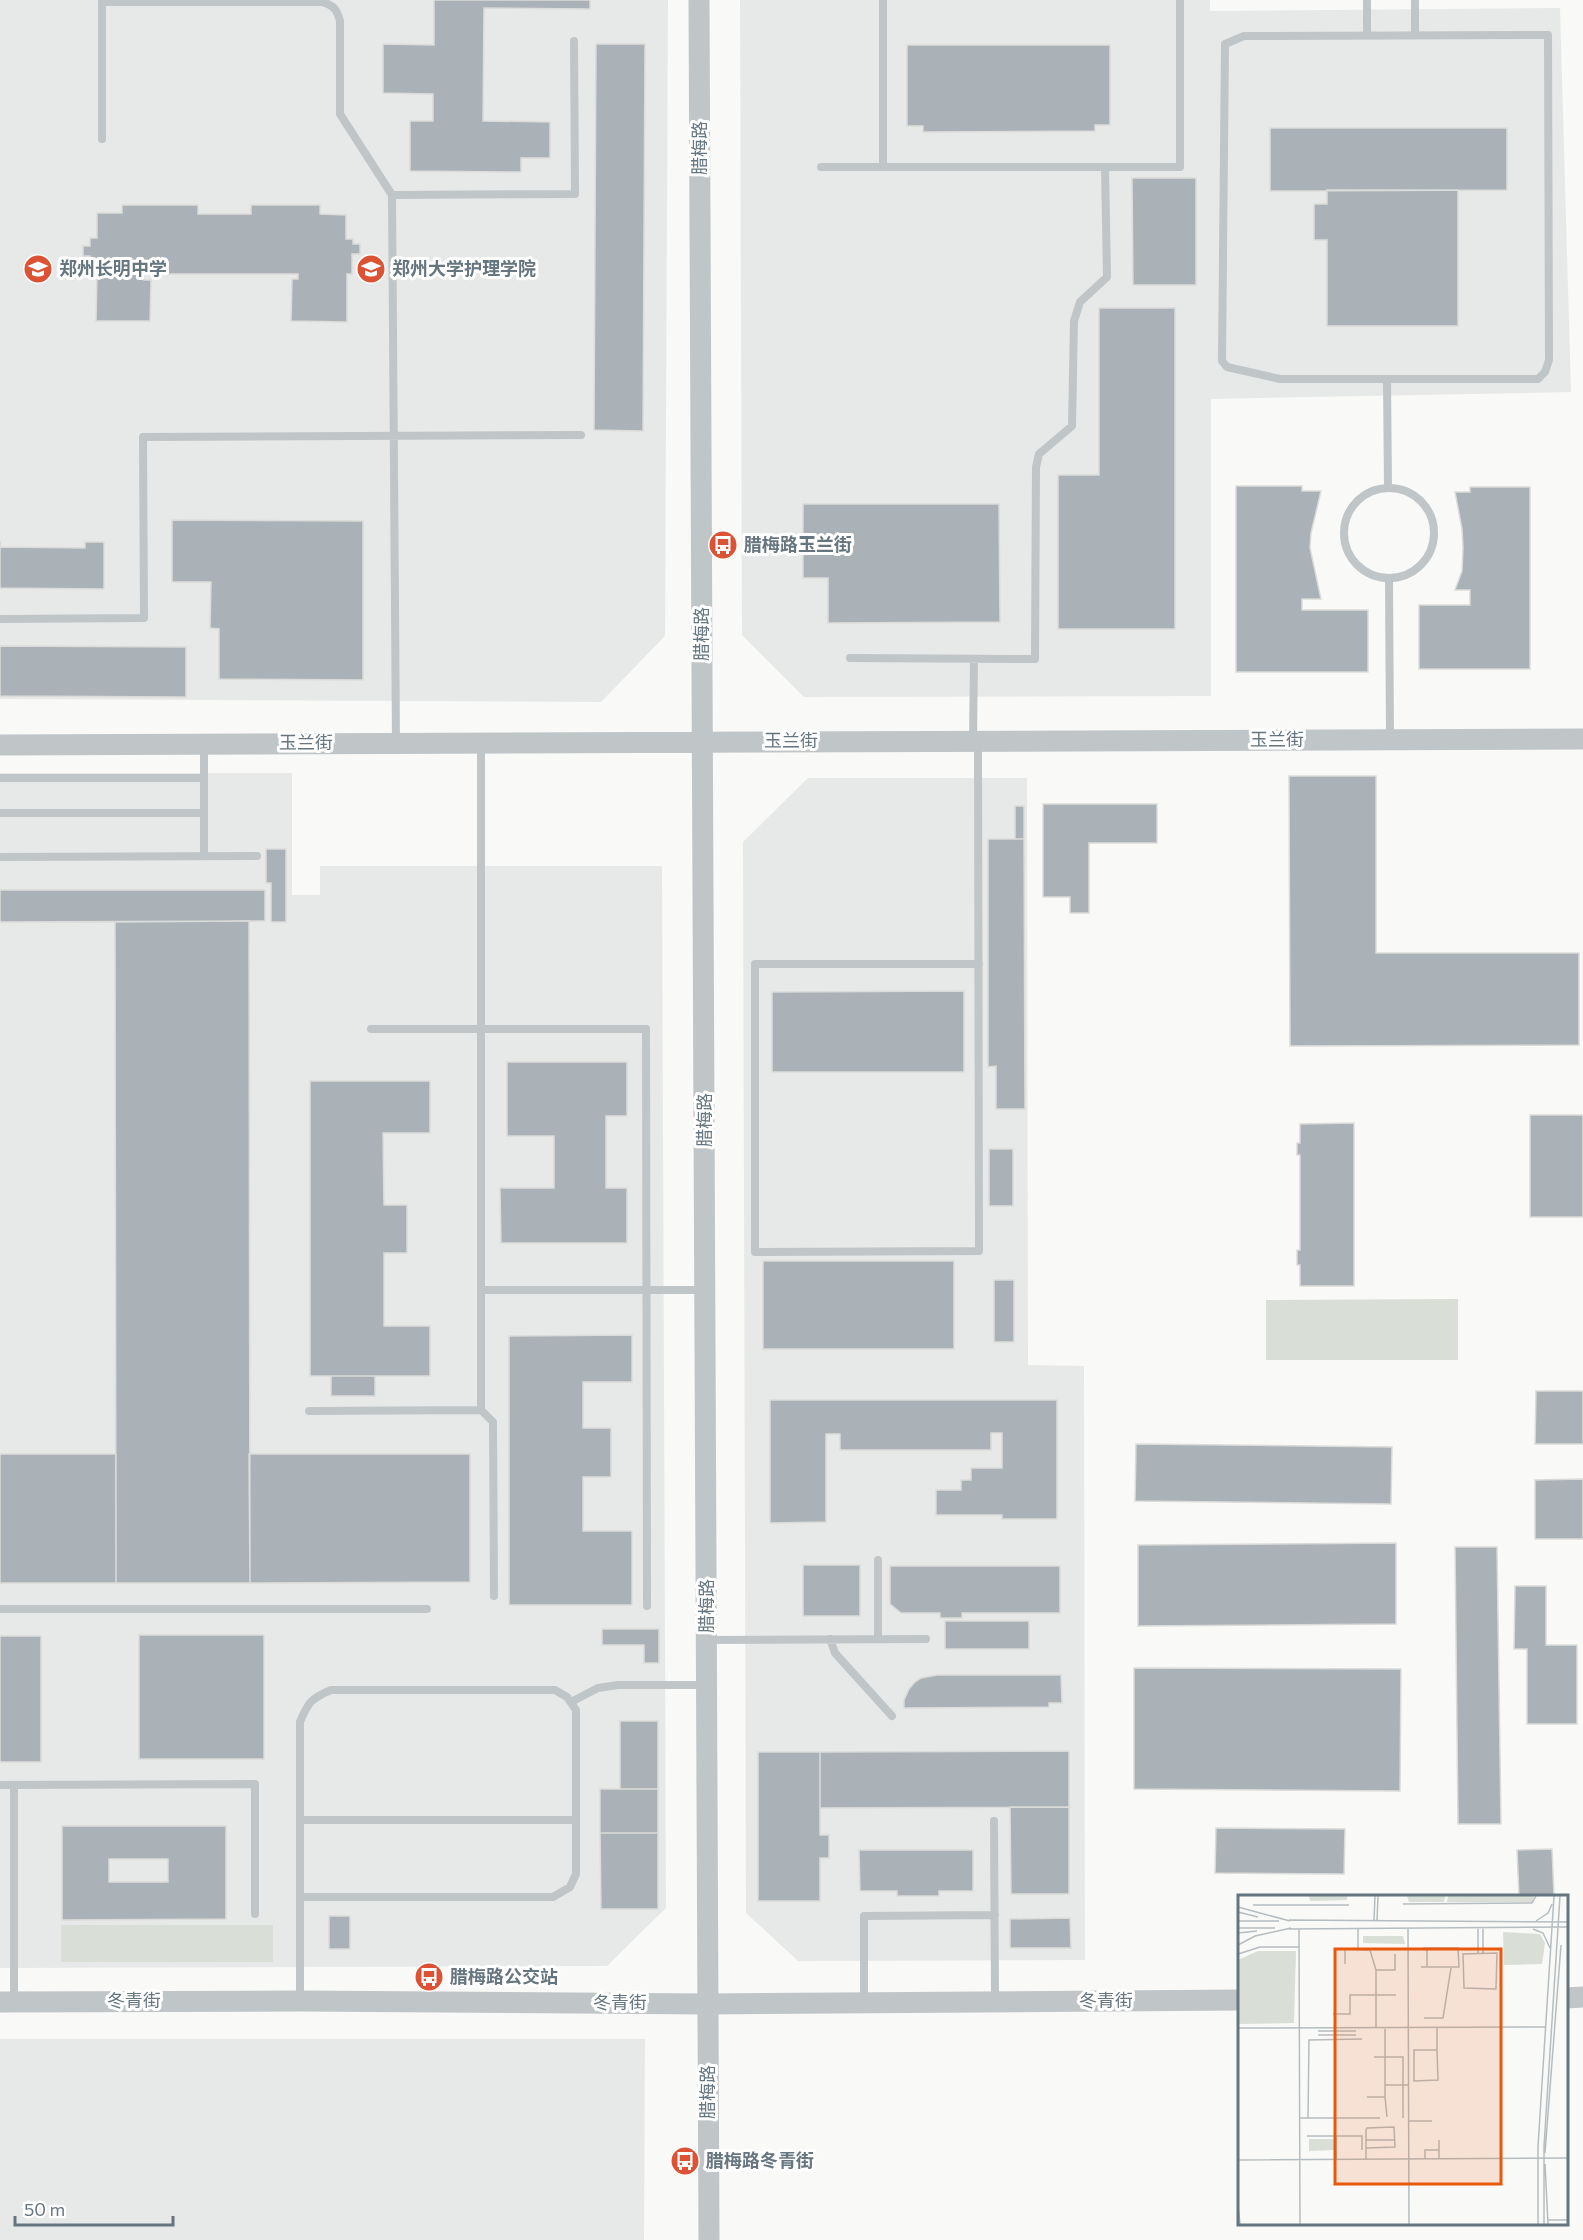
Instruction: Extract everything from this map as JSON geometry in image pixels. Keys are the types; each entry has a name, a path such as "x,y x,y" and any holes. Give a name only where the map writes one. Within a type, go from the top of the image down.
{"street":[{"name":"腊梅路","path":"699,0 709,2240"},
{"name":"玉兰街","path":"0,745 1583,739"},
{"path":"1568,1998 1583,1997"},
{"name":"冬青街","path":"7,2002 300,2001 708,2004 1238,2000"}],"lane":[{"path":"883,0 883,167"},
{"path":"821,167 1180,167 1180,0"},
{"path":"1367,0 1367,35"},
{"path":"1415,0 1415,35"},
{"path":"102,140 102,2 322,2 335,7 340,21 340,114 392,195 396,743"},
{"path":"1415,35 1548,35 1549,360 1545,372 1538,379 1281,379 1227,368 1222,361 1225,44 1244,36 1415,35"},
{"path":"392,195 575,194 574,41"},
{"path":"850,658 1035,659 1036,467 1039,454 1072,426 1074,321 1080,302 1107,277 1105,167"},
{"path":"1387,379 1388,488"},
{"path":"0,619 144,618 143,437 580,435"},
{"path":"1388,488 1407,491 1426,505 1432,515 1435,538 1427,559 1418,568 1409,574 1389,578 1374,576 1354,562 1344,541 1346,517 1360,497 1371,491 1388,488"},
{"path":"1389,578 1390,739"},
{"path":"974,659 979,964 980,1251 755,1252 755,964 979,964"},
{"path":"481,742 482,1410 493,1422 494,1596"},
{"path":"204,744 204,856"},
{"path":"0,778 204,778"},
{"path":"0,813 204,813"},
{"path":"0,856 257,856"},
{"path":"371,1029 646,1029 647,1606"},
{"path":"481,1290 705,1290"},
{"path":"309,1411 482,1410"},
{"path":"878,1560 878,1639"},
{"path":"0,1609 427,1609"},
{"path":"830,1639 835,1653 892,1716"},
{"path":"707,1640 926,1639"},
{"path":"571,1702 598,1688 618,1685 707,1685"},
{"path":"300,1897 553,1897 570,1887 576,1874 576,1710 567,1696 555,1690 331,1690 316,1696 307,1706 300,1722 300,1820 300,1897 300,2001"},
{"path":"0,1785 255,1784 255,1914"},
{"path":"7,2002 14,1785"},
{"path":"300,1820 576,1820"},
{"path":"994,1821 995,2002"},
{"path":"864,2003 864,1916 995,1915"}],"shaded area":[{"name":"郑州大学护理学院","path":"0,0 668,0 665,636 601,702 0,699"},
{"path":"740,0 1210,0 1210,11 1560,8 1571,392 1211,399 1211,696 804,697 742,635"},
{"path":"0,773 292,773 292,895 320,895 320,866 662,866 666,1908 607,1966 0,1968"},
{"path":"808,778 1027,778 1028,1365 1084,1366 1085,1960 798,1961 746,1913 743,842"},
{"path":"1458,1299 1458,1360 1266,1360 1266,1300"},
{"path":"61,1925 273,1925 273,1962 61,1962"},
{"path":"0,2039 645,2039 644,2240 0,2240"}],"building":[{"path":"434,0 590,0 590,9 484,8 483,121 550,122 550,158 521,158 521,172 410,171 410,121 433,121 433,94 383,93 383,44 434,45"},
{"path":"596,44 645,44 643,431 594,430"},
{"path":"907,45 1110,45 1110,125 1095,125 1095,131 923,132 923,126 907,126"},
{"path":"1270,128 1507,128 1507,190 1270,191"},
{"path":"1132,178 1196,178 1196,285 1133,285"},
{"path":"1327,190 1458,190 1458,326 1327,326 1327,240 1314,240 1314,204 1327,204"},
{"path":"122,205 198,205 198,214 251,214 251,205 320,205 320,214 346,215 346,239 353,239 353,244 360,244 360,254 352,254 352,274 347,274 347,322 291,321 292,279 298,279 298,274 144,274 144,280 151,280 150,321 96,321 97,273 90,273 90,256 83,256 83,246 90,246 90,238 97,238 97,213 122,213"},
{"path":"1099,308 1175,308 1175,629 1058,629 1058,475 1099,475"},
{"path":"1236,486 1302,486 1302,491 1321,491 1311,533 1310,548 1321,599 1302,599 1302,610 1368,610 1368,672 1236,672"},
{"path":"1470,487 1530,487 1530,669 1419,669 1419,605 1470,605 1470,590 1455,590 1462,571 1463,548 1455,492 1470,492"},
{"path":"803,504 999,504 1000,622 828,623 828,578 803,578"},
{"path":"172,520 363,521 363,680 219,679 219,629 210,628 211,582 172,582"},
{"path":"0,541 1,547 85,548 85,542 104,542 104,589 0,588"},
{"path":"0,646 186,647 186,697 0,696"},
{"path":"1289,776 1376,776 1376,953 1579,953 1579,1045 1290,1046"},
{"path":"1043,804 1157,804 1157,843 1089,843 1089,913 1070,913 1070,897 1043,897"},
{"path":"1015,806 1024,806 1024,839 1015,839"},
{"path":"988,839 1024,839 1025,1109 996,1109 996,1066 988,1067"},
{"path":"266,849 286,849 286,922 271,922 271,883 266,883"},
{"path":"0,890 265,890 265,921 0,922"},
{"path":"249,921 250,1583 116,1583 115,922"},
{"path":"964,991 964,1072 772,1072 772,992"},
{"path":"507,1062 627,1062 627,1116 606,1116 606,1188 627,1188 627,1243 501,1243 500,1188 554,1188 554,1136 507,1136"},
{"path":"310,1081 430,1081 430,1133 383,1133 384,1205 407,1205 407,1253 384,1253 384,1326 430,1326 430,1376 310,1376"},
{"path":"1530,1115 1583,1115 1583,1217 1530,1217"},
{"path":"1354,1123 1354,1286 1300,1286 1297,1250 1300,1250 1300,1155 1297,1155 1297,1143 1300,1143 1300,1124"},
{"path":"989,1149 1013,1149 1013,1206 989,1206"},
{"path":"763,1261 954,1261 954,1349 763,1349"},
{"path":"994,1280 1014,1280 1014,1342 994,1342"},
{"path":"632,1335 632,1382 583,1382 583,1428 611,1428 611,1477 583,1477 583,1531 632,1531 632,1605 509,1605 509,1336"},
{"path":"331,1376 375,1376 375,1396 331,1396"},
{"path":"1536,1391 1583,1391 1583,1444 1535,1444"},
{"path":"770,1400 1057,1400 1057,1519 1002,1519 1002,1515 936,1515 936,1490 961,1490 961,1480 971,1480 971,1468 1002,1468 1002,1433 991,1433 991,1450 840,1450 840,1434 826,1434 826,1522 770,1523"},
{"path":"1136,1444 1392,1447 1391,1504 1135,1501"},
{"path":"0,1454 116,1454 116,1583 0,1583"},
{"path":"249,1454 470,1454 470,1582 250,1583"},
{"path":"1583,1479 1583,1539 1535,1539 1535,1480"},
{"path":"1396,1543 1396,1624 1138,1626 1138,1545"},
{"path":"1455,1547 1497,1547 1501,1824 1458,1824"},
{"path":"803,1565 860,1565 860,1616 803,1616"},
{"path":"890,1566 1060,1566 1060,1613 962,1613 962,1618 940,1618 940,1613 901,1613 890,1604"},
{"path":"1515,1586 1546,1586 1546,1645 1577,1645 1577,1724 1527,1724 1527,1649 1514,1649"},
{"path":"945,1621 1029,1621 1029,1649 945,1649"},
{"path":"602,1629 659,1629 659,1663 644,1663 644,1645 602,1645"},
{"path":"139,1635 264,1635 264,1759 139,1759"},
{"path":"0,1636 41,1636 41,1762 0,1762"},
{"path":"1134,1668 1401,1669 1400,1791 1134,1789"},
{"path":"937,1675 1061,1675 1062,1703 1049,1703 1049,1707 904,1708 904,1700 914,1683 921,1678"},
{"path":"620,1721 658,1721 658,1789 620,1789"},
{"path":"1069,1751 1069,1807 820,1808 820,1752"},
{"path":"758,1752 820,1752 820,1835 829,1835 829,1858 820,1858 820,1901 758,1901"},
{"path":"600,1789 658,1789 658,1833 600,1833"},
{"path":"1010,1807 1069,1807 1069,1894 1011,1894"},
{"path":"62,1826 226,1826 226,1919 62,1920","holes":["109,1859 168,1859 168,1882 109,1882"]},
{"path":"1216,1828 1345,1829 1344,1874 1215,1873"},
{"path":"600,1833 658,1833 658,1909 601,1909"},
{"path":"1552,1849 1554,1895 1519,1895 1517,1850"},
{"path":"859,1850 973,1850 973,1891 939,1891 939,1896 897,1896 897,1891 860,1891"},
{"path":"329,1916 350,1916 350,1949 329,1949"},
{"path":"1070,1918 1071,1948 1010,1948 1010,1919"}],"place":[{"name":"郑州长明中学","path":"38,269"},
{"name":"郑州大学护理学院","path":"371,269"},
{"name":"腊梅路玉兰街","path":"723,545"},
{"name":"腊梅路公交站","path":"429,1977"},
{"name":"腊梅路冬青街","path":"685,2161"}]}
